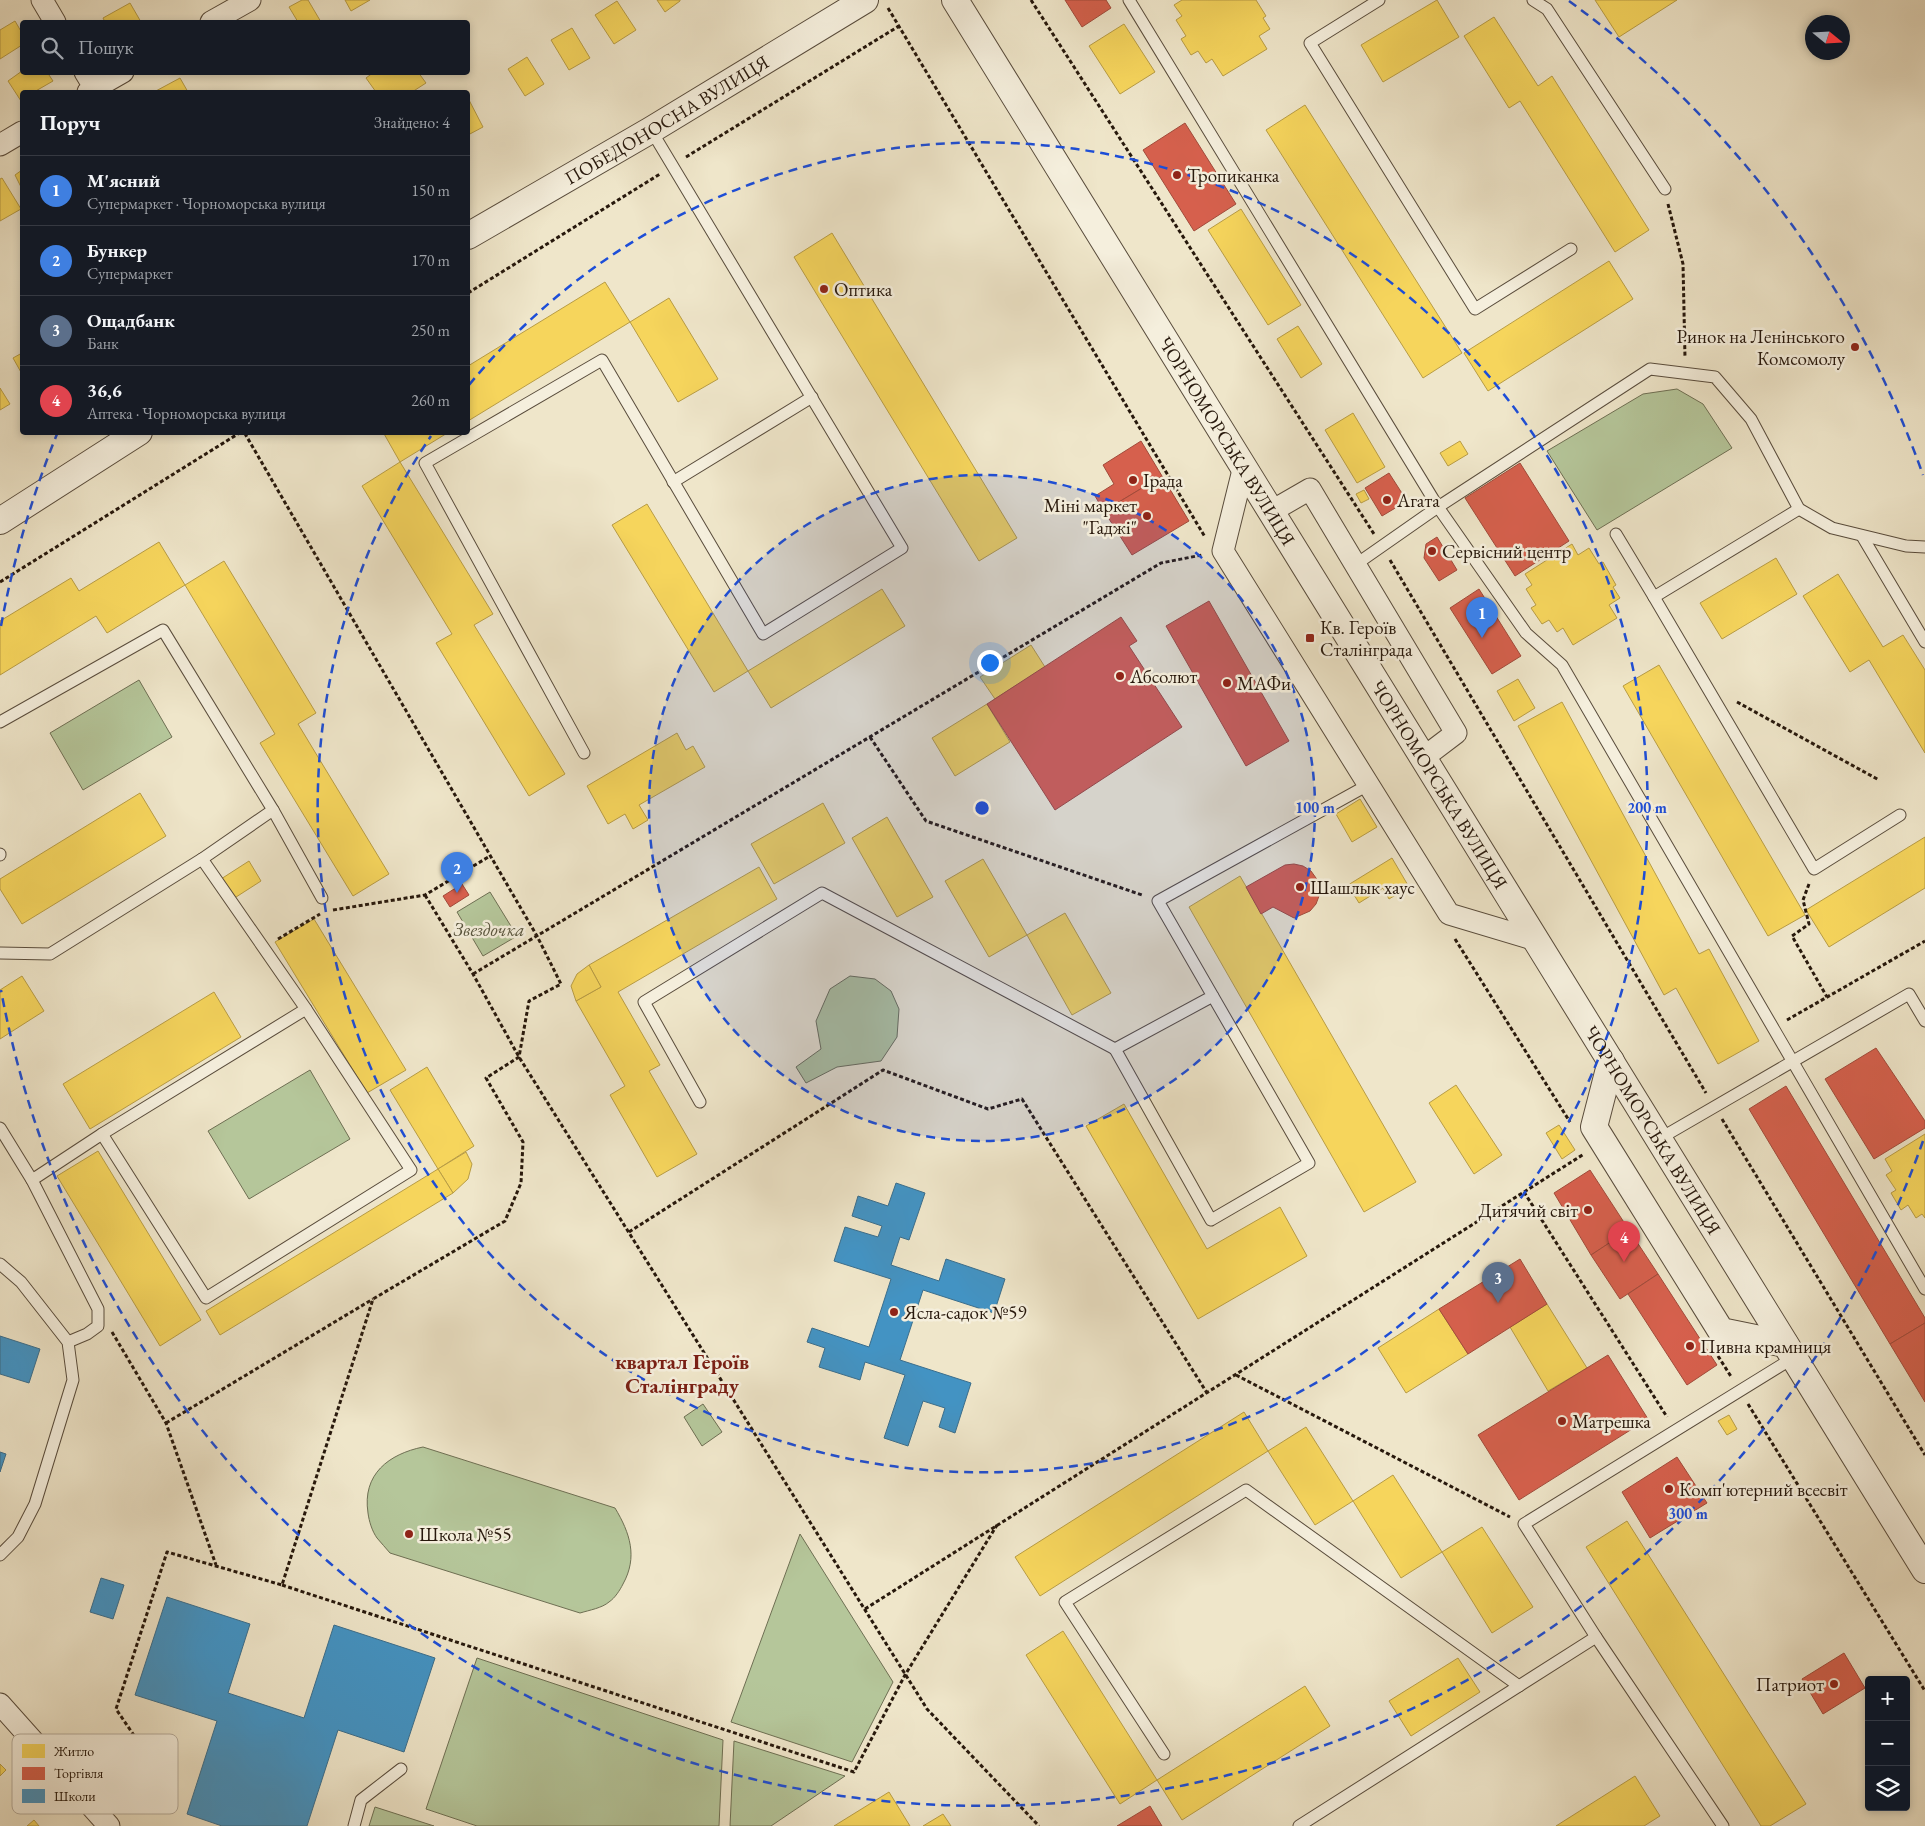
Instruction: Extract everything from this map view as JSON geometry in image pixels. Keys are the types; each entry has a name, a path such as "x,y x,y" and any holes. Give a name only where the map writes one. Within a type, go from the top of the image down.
{"street":[{"path":"42,0 55,20"},
{"path":"214,20 250,0"},
{"name":"ПОБЕДОНОСНА ВУЛИЦЯ","path":"470,235 651,130 865,0"},
{"name":"ЧОРНОМОРСЬКА ВУЛИЦЯ","path":"955,0 1925,1570"},
{"path":"91,86 116,75"},
{"path":"0,145 20,133"},
{"path":"0,521 134,435"},
{"path":"1244,466 1223,551 1449,914 1536,940"},
{"path":"1272,511 1310,489 1456,734 1423,758"},
{"path":"1611,1061 1594,1128 1720,1331 1789,1351"},
{"path":"0,1704 27,1734"},
{"path":"98,1814 109,1826"}],"lane":[{"path":"1129,0 1438,506 1526,633 1562,665 1774,1027 1792,1062 1925,1290"},
{"path":"1379,0 1310,43 1475,308 1571,249"},
{"path":"1533,0 1547,9 1665,188"},
{"path":"584,753 425,463 602,360 763,634 902,548 651,130"},
{"path":"1355,565 1438,506 1650,369 1715,377 1752,419 1799,509 1832,528 1906,546 1925,547"},
{"path":"673,482 812,398"},
{"path":"1654,597 1799,509"},
{"path":"1616,534 1814,869 1900,815"},
{"path":"1862,536 1925,642"},
{"path":"0,722 163,630 272,810 322,898"},
{"path":"700,1102 644,1002 822,893 1115,1049 1211,1220 1309,1163 1158,901 1368,785"},
{"path":"0,953 50,954 202,859 272,810"},
{"path":"102,1134 206,1298 411,1170 306,1009 202,859"},
{"path":"1659,1139 1909,994 1925,1021"},
{"path":"1115,1049 1213,996"},
{"path":"32,1180 102,1134 306,1009"},
{"path":"0,1128 32,1180 98,1309 98,1326 87,1334 68,1342"},
{"path":"0,1264 21,1282 68,1342 73,1380 35,1504 18,1537 0,1555"},
{"path":"1723,1826 1596,1637 1524,1524 1676,1431 1789,1351"},
{"path":"1164,1754 1065,1602 1246,1490 1519,1686"},
{"path":"1299,1826 1596,1637"},
{"path":"354,1826 361,1800 401,1769"}],"path":[{"path":"1031,0 1382,546 1714,1107 1771,1197 1925,1455"},
{"path":"1665,188 1683,264 1685,374"},
{"path":"0,582 238,435"},
{"path":"166,1423 505,1221 521,1183 522,1142 486,1078 519,1056 529,1001 562,984 537,936 245,435"},
{"path":"473,974 1161,563 1223,551"},
{"path":"1707,686 1879,780"},
{"path":"870,737 926,821 1158,901"},
{"path":"332,910 425,895 490,856"},
{"path":"1814,869 1803,900 1809,924 1792,936 1827,997"},
{"path":"425,895 473,974 519,1056 905,1676 927,1709 1039,1826"},
{"path":"264,948 323,912"},
{"path":"1774,1027 1925,941"},
{"path":"629,1232 883,1070 988,1108 1022,1099 1207,1393"},
{"path":"864,1610 1589,1151"},
{"path":"1524,1192 1676,1431"},
{"path":"282,1585 373,1299"},
{"path":"98,1309 166,1423 216,1566"},
{"path":"1235,1375 1524,1524"},
{"path":"133,1734 116,1710 167,1552 282,1585 854,1772 905,1676 997,1525"}],"green space":[{"path":"1677,389 1703,404 1732,448 1597,530 1547,451 1643,394"},
{"path":"139,680 172,737 83,790 50,733"},
{"name":"Звездочка","path":"490,892 517,936 483,956 457,912"},
{"path":"850,976 875,979 891,991 899,1009 897,1037 881,1061 837,1067 806,1083 796,1067 821,1049 816,1021 830,989"},
{"path":"310,1070 350,1139 249,1199 208,1131"},
{"path":"703,1404 722,1432 702,1446 684,1417"},
{"path":"423,1447 615,1508 625,1527 631,1555 628,1574 617,1594 603,1606 580,1613 390,1553 377,1538 371,1526 367,1499 369,1487 374,1477 389,1461 411,1450"},
{"path":"800,1534 893,1682 852,1762 731,1722"},
{"path":"477,1658 723,1740 719,1826 477,1826 426,1809"},
{"path":"734,1741 845,1776 771,1826 730,1826"},
{"path":"375,1807 434,1826 369,1826"}],"building: Житло":[{"path":"302,0 308,0 320,20 297,20 289,7"},
{"path":"345,0 370,0 351,11"},
{"path":"657,0 680,0 680,1 665,12"},
{"path":"1182,0 1256,0 1266,16 1263,18 1270,29 1259,36 1267,49 1223,76 1212,59 1206,63 1198,51 1191,55 1181,39 1186,36 1176,20 1182,16 1174,5"},
{"path":"1437,0 1459,37 1383,82 1361,45"},
{"path":"1595,0 1677,0 1619,37"},
{"path":"617,1 636,30 614,44 595,15"},
{"path":"130,3 140,20 104,20 103,18"},
{"path":"1494,17 1538,86 1552,76 1649,230 1615,252 1520,101 1509,108 1464,36"},
{"path":"15,21 20,30 20,46 0,59 0,30"},
{"path":"1124,24 1155,72 1120,94 1089,46"},
{"path":"572,28 590,58 569,70 551,40"},
{"path":"527,57 544,84 525,96 508,69"},
{"path":"20,72 20,75 49,75 53,81 37,90 20,90 20,99 8,81"},
{"path":"370,75 420,75 426,83 415,90 375,90 366,78"},
{"path":"180,78 187,90 158,90"},
{"path":"470,102 483,127 470,134"},
{"path":"1305,105 1462,353 1423,378 1266,130"},
{"path":"20,171 20,185 15,175"},
{"path":"2,178 20,210 0,221 0,179"},
{"path":"1241,209 1301,305 1268,325 1208,230"},
{"path":"832,233 1017,538 979,561 794,257"},
{"path":"1609,261 1633,299 1488,391 1464,353"},
{"path":"605,282 630,322 470,420 470,365"},
{"path":"669,298 718,379 678,402 630,322"},
{"path":"1298,326 1322,364 1301,378 1277,339"},
{"path":"20,354 20,370 13,358"},
{"path":"0,388 10,404 0,410"},
{"path":"1353,413 1385,467 1357,483 1325,430"},
{"path":"385,435 444,435 400,462"},
{"path":"1460,441 1468,454 1448,466 1440,453"},
{"path":"400,462 493,614 474,625 565,774 529,796 436,643 452,634 362,486"},
{"path":"1364,490 1369,499 1361,503 1356,494"},
{"path":"647,504 748,671 714,692 612,525"},
{"path":"159,542 185,585 107,633 96,616 0,675 0,621 71,578 79,591"},
{"path":"1572,544 1578,555 1589,548 1599,564 1603,562 1616,585 1613,587 1620,598 1609,605 1617,618 1573,645 1563,628 1557,632 1549,620 1542,624 1531,608 1536,605 1526,589 1532,585 1525,574"},
{"path":"1776,558 1797,594 1722,639 1700,603"},
{"path":"224,561 316,713 298,724 389,874 353,896 260,743 275,734 185,585"},
{"path":"1838,574 1883,647 1903,635 1925,670 1925,753 1869,660 1850,672 1803,596"},
{"path":"882,589 905,626 771,708 748,671"},
{"path":"1031,645 1045,667 995,699 980,677"},
{"path":"1659,665 1805,915 1768,936 1623,686"},
{"path":"1518,679 1535,708 1514,721 1497,691"},
{"path":"1562,702 1699,954 1709,949 1759,1041 1718,1064 1676,988 1664,995 1518,726"},
{"path":"987,704 1010,742 955,776 932,738"},
{"path":"677,733 686,750 693,746 705,767 639,805 648,820 633,829 625,814 608,824 587,786"},
{"path":"140,793 166,836 22,924 0,889 0,879"},
{"path":"1360,799 1377,827 1352,842 1336,814"},
{"path":"823,803 845,843 774,884 751,844"},
{"path":"887,817 933,897 897,917 852,838"},
{"path":"1925,837 1925,888 1829,947 1806,910"},
{"path":"1392,858 1409,887 1389,899 1383,888 1359,903 1348,885"},
{"path":"983,859 1027,935 989,957 945,881"},
{"path":"249,861 261,881 233,899 221,879"},
{"path":"759,867 777,899 618,992 660,1065 649,1071 697,1154 657,1177 610,1095 625,1086 576,1001 601,987 589,965"},
{"path":"1240,876 1416,1182 1364,1212 1189,907"},
{"path":"1065,913 1111,993 1072,1015 1027,935"},
{"path":"314,919 406,1070 367,1093 275,942"},
{"path":"589,965 601,987 576,1001 571,986 577,974"},
{"path":"22,976 44,1011 0,1039 0,990"},
{"path":"214,992 241,1037 90,1129 63,1084"},
{"path":"427,1067 474,1146 438,1169 390,1090"},
{"path":"1456,1085 1502,1155 1474,1174 1429,1103"},
{"path":"1124,1104 1207,1249 1280,1207 1307,1256 1198,1319 1086,1126"},
{"path":"1559,1125 1575,1150 1562,1159 1546,1133"},
{"path":"1925,1134 1925,1218 1922,1214 1916,1218 1908,1205 1901,1210 1891,1193 1896,1190 1886,1175 1892,1171 1885,1159"},
{"path":"98,1151 201,1320 160,1346 57,1176"},
{"path":"466,1152 472,1164 468,1179 453,1193 438,1169"},
{"path":"438,1169 453,1193 220,1335 206,1311"},
{"path":"1547,1304 1587,1368 1548,1391 1510,1327"},
{"path":"1439,1309 1468,1354 1406,1393 1378,1348"},
{"path":"1244,1412 1268,1451 1040,1596 1015,1557"},
{"path":"1729,1415 1737,1429 1727,1435 1718,1421"},
{"path":"1306,1427 1353,1501 1315,1525 1268,1451"},
{"path":"1393,1475 1442,1552 1401,1578 1353,1501"},
{"path":"1627,1521 1806,1804 1770,1826 1761,1826 1586,1547"},
{"path":"1482,1527 1533,1607 1492,1633 1442,1552"},
{"path":"1063,1631 1157,1780 1120,1804 1026,1655"},
{"path":"1458,1658 1480,1692 1411,1736 1389,1701"},
{"path":"1305,1686 1330,1726 1182,1820 1157,1780"},
{"path":"0,1764 6,1770 0,1776"},
{"path":"1635,1776 1660,1816 1644,1826 1556,1826"},
{"path":"889,1792 910,1826 834,1826"},
{"path":"943,1814 951,1826 923,1826"},
{"path":"34,1820 39,1826 27,1826"}],"building: Торгівля":[{"path":"1065,0 1106,0 1111,8 1082,27"},
{"path":"1185,123 1236,204 1194,231 1143,150"},
{"name":"Ірада","path":"1141,441 1162,476 1104,511 1095,496 1114,484 1103,465"},
{"path":"1520,463 1569,541 1515,576 1465,498"},
{"path":"1389,473 1407,501 1382,516 1365,488"},
{"name":"Міні маркет \"Гаджі\"","path":"1162,476 1189,521 1132,555 1104,511"},
{"path":"1437,537 1457,570 1439,581 1424,558 1426,544"},
{"path":"1479,589 1521,656 1492,674 1450,608"},
{"name":"МАФи","path":"1209,601 1289,741 1246,766 1166,626"},
{"path":"1121,617 1137,641 1129,646 1182,727 1055,810 987,704"},
{"path":"1285,865 1303,866 1311,871 1316,878 1319,886 1319,896 1316,904 1310,911 1294,918 1273,907 1261,914 1246,887"},
{"path":"462,884 469,895 450,907 443,896"},
{"path":"1876,1048 1925,1121 1925,1128 1874,1159 1825,1079"},
{"path":"1786,1086 1925,1318 1925,1323 1890,1344 1749,1109"},
{"path":"1590,1170 1629,1230 1591,1255 1554,1193"},
{"path":"1629,1230 1658,1274 1620,1299 1591,1255"},
{"path":"1520,1259 1547,1304 1468,1354 1439,1309"},
{"path":"1658,1274 1717,1365 1687,1385 1628,1294"},
{"path":"1925,1323 1925,1402 1890,1344"},
{"path":"1608,1355 1648,1419 1519,1500 1478,1435"},
{"path":"1677,1457 1707,1503 1650,1538 1622,1492"},
{"path":"1844,1653 1865,1688 1823,1714 1802,1679"},
{"path":"1150,1806 1162,1826 1117,1826"}],"building: Школи":[{"path":"896,1183 925,1193 909,1240 900,1237 891,1265 939,1281 946,1259 1005,1279 994,1313 923,1290 900,1360 971,1383 955,1433 939,1427 945,1408 923,1401 908,1446 884,1438 905,1375 865,1362 860,1380 819,1367 825,1348 807,1342 812,1328 869,1347 891,1279 834,1261 845,1227 878,1237 882,1226 852,1216 858,1196 888,1206"},
{"path":"0,1336 40,1349 29,1383 0,1374"},
{"path":"0,1452 6,1454 0,1472"},
{"path":"101,1578 124,1585 113,1619 90,1612"},
{"path":"167,1597 250,1624 228,1693 304,1718 334,1625 435,1658 404,1752 338,1730 307,1826 222,1826 187,1814 217,1721 135,1695"}],"place":[{"name":"Тропиканка","path":"1177,175"},
{"name":"Оптика","path":"824,289"},
{"name":"Ринок на Ленінського Комсомолу","path":"1855,347"},
{"name":"Ірада","path":"1133,480"},
{"name":"Агата","path":"1387,500"},
{"name":"Міні маркет \"Гаджі\"","path":"1147,516"},
{"name":"Сервісний центр","path":"1432,551"},
{"name":"Кв. Героїв Сталінграда","path":"1310,638"},
{"name":"М'ясний","path":"1482,638"},
{"name":"Абсолют","path":"1120,676"},
{"name":"МАФи","path":"1227,683"},
{"name":"Шашлык хаус","path":"1300,887"},
{"name":"Бункер","path":"457,893"},
{"name":"Дитячий світ","path":"1588,1210"},
{"name":"36,6","path":"1624,1262"},
{"name":"Ощадбанк","path":"1498,1303"},
{"name":"Ясла-садок №59","path":"894,1312"},
{"name":"Пивна крамниця","path":"1690,1346"},
{"name":"Матрешка","path":"1562,1421"},
{"name":"Комп'ютерний всесвіт","path":"1669,1489"},
{"name":"Школа №55","path":"409,1534"},
{"name":"Патриот","path":"1834,1684"}],"district":[{"name":"квартал Героїв Сталінграду","path":"682,1373"}]}
